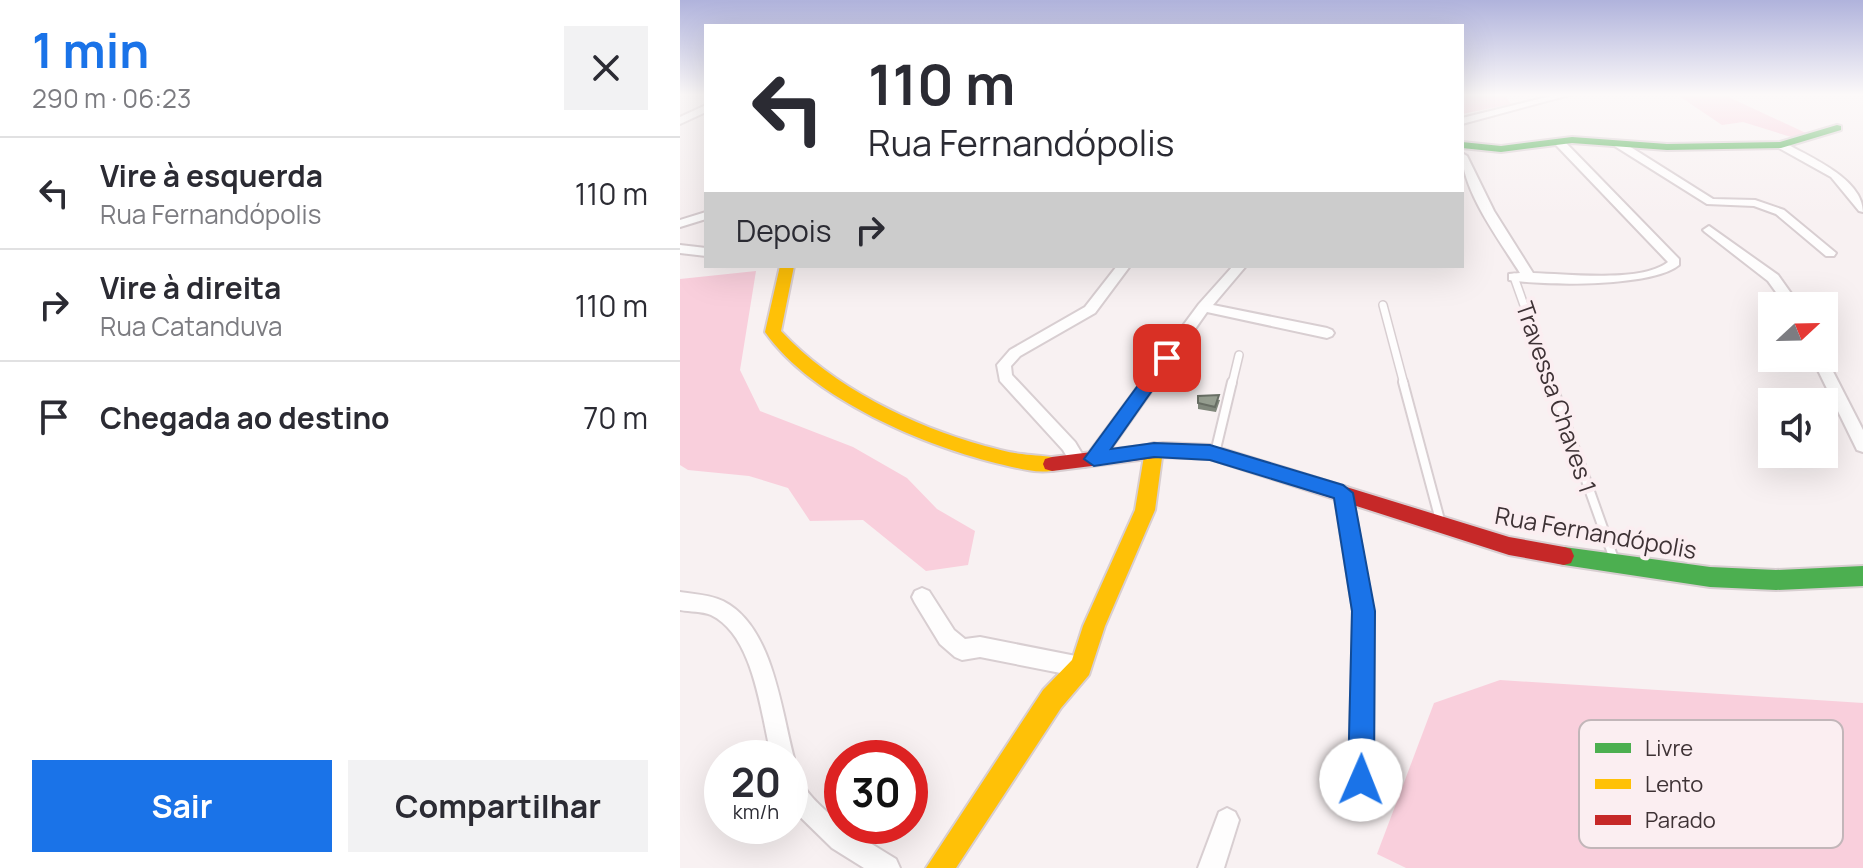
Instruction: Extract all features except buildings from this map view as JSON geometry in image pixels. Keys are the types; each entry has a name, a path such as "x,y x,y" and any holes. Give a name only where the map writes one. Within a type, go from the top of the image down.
{"street":[{"path":"1464,145 1501,149 1572,140 1667,147 1781,145 1816,135"},
{"path":"1514,277 1633,279 1671,271 1675,262 1560,143"},
{"path":"1617,143 1711,202 1775,205 1790,213"},
{"path":"1781,145 1835,175 1863,209"},
{"path":"1464,160 1488,211 1529,277"},
{"path":"1764,205 1794,222 1830,253"},
{"path":"680,224 704,216"},
{"path":"1709,230 1773,278 1783,292"},
{"path":"680,249 704,252"},
{"name":"Rua Fernandópolis","path":"787,268 773,332 775,341 796,359 841,388 896,418 977,452 1021,464 1086,460 1154,450 1215,454 1512,547 1687,575 1811,579 1863,576"},
{"path":"1122,268 1090,310 1015,353 1004,365 1005,377 1086,460 1204,307 1238,268"},
{"path":"1204,307 1327,333"},
{"path":"1826,372 1863,446"},
{"path":"940,868 1052,699 1081,667 1094,626 1145,510 1154,450"},
{"path":"1343,493 1363,611 1361,780"},
{"path":"922,597 947,637 962,650 980,647 1081,667"},
{"path":"680,601 718,608 747,634 762,666 778,740"},
{"path":"808,808 841,839 887,868"},
{"path":"1211,868 1227,820"}],"lane":[{"name":"Travessa Chaves 1","path":"1514,277 1615,563"},
{"path":"1383,305 1441,523"},
{"path":"1215,454 1239,355"}],"shaded area":[{"path":"756,271 740,370 760,411 853,447 907,478 937,509 975,531 968,565 926,571 863,520 810,521 788,488 749,476 688,470 680,465 680,279"},
{"path":"1500,680 1863,703 1863,868 1406,868 1377,854 1434,703"}],"traffic: fast":[{"path":"1464,145 1501,149 1572,140 1667,147 1781,145 1816,135"},
{"path":"1564,556 1710,577 1776,580 1863,576"}],"traffic: slow":[{"path":"787,268 773,332 793,354 823,378 901,421 943,439 1022,462 1052,464"},
{"path":"940,868 1052,699 1081,667 1094,626 1145,510 1154,450"}],"traffic: jam":[{"path":"1052,464 1163,450 1210,452 1509,546 1564,556"}],"route":[{"path":"1167,358 1094,459 1154,450 1210,452 1343,493 1363,611 1361,780"}]}
